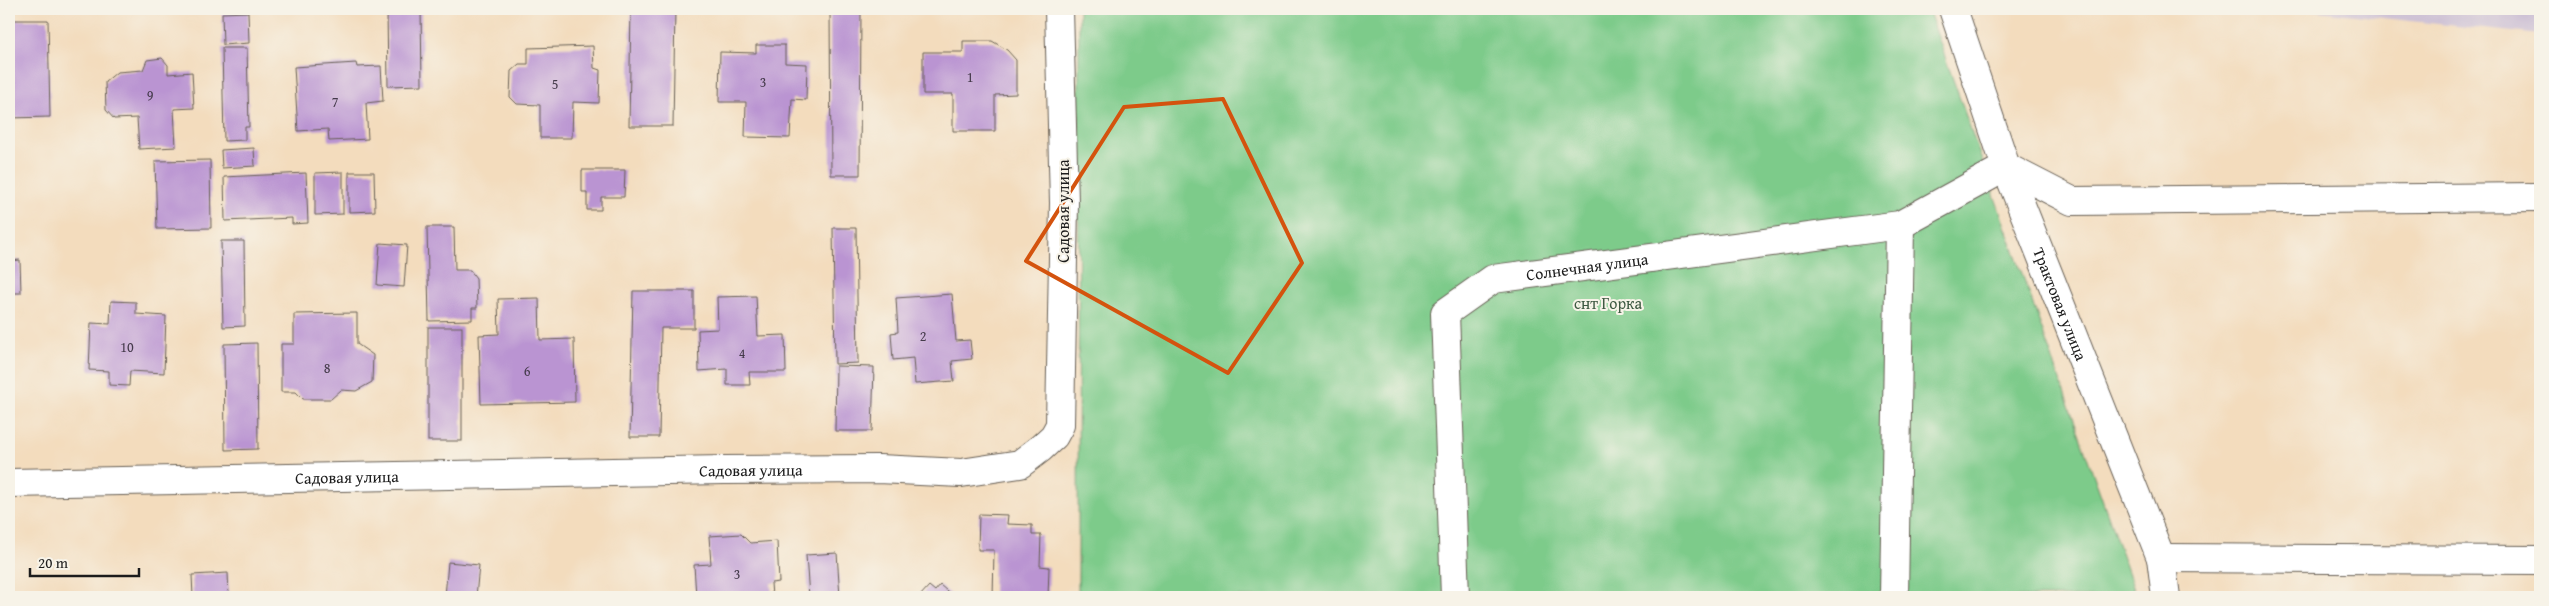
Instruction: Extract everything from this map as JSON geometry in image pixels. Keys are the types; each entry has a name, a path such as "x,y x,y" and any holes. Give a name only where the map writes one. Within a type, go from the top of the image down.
{"street":[{"name":"Садовая улица","path":"9,483 734,470 879,469 961,473 1020,464 1042,448 1054,436 1060,425 1064,203 1059,9"},
{"name":"Трактовая улица","path":"1953,9 2006,167 2161,558 2166,597"},
{"path":"2006,167 2072,201 2540,197"},
{"name":"Солнечная улица","path":"1455,597 1445,313 1493,279 1900,225 2006,167"},
{"path":"1894,597 1900,225"},
{"path":"2161,558 2540,560"}],"highlighted area":[{"path":"1223,99 1302,263 1228,373 1026,261 1124,107"}],"shaded area":[{"path":"2299,9 2540,9 2540,35"}],"green space":[{"name":"снт Горка","path":"1079,9 1928,9 2137,597 1078,597"}],"building":[{"path":"387,9 421,9 422,85 388,86"},
{"path":"631,9 675,9 673,126 629,126"},
{"path":"830,9 861,9 860,175 831,175"},
{"path":"248,12 249,43 223,45 222,13"},
{"path":"9,20 48,20 50,117 9,118"},
{"path":"963,41 992,41 1007,50 1016,60 1016,94 995,95 995,131 953,131 953,94 923,94 923,52 963,52"},
{"path":"756,45 785,45 785,63 807,64 806,100 792,99 790,138 745,137 746,102 719,102 720,52 756,53"},
{"path":"593,46 594,68 600,70 599,103 573,102 572,138 540,138 540,105 517,104 510,97 511,71 519,64 528,64 528,48"},
{"path":"222,48 247,48 249,127 245,127 245,140 224,141"},
{"path":"162,58 168,65 168,74 192,72 194,108 174,109 176,147 139,149 137,118 114,119 106,110 105,82 117,72 143,70 147,60"},
{"path":"356,63 357,67 381,66 383,101 366,103 368,139 329,141 328,129 298,131 294,67"},
{"path":"254,148 255,166 222,168 221,150"},
{"path":"210,160 211,228 157,229 155,161"},
{"path":"582,170 625,170 624,197 601,197 601,210 587,210 587,192 582,192"},
{"path":"343,172 343,214 315,215 315,173"},
{"path":"349,172 374,172 375,211 349,212"},
{"path":"306,173 308,223 292,224 292,218 225,221 224,177"},
{"path":"427,227 454,227 455,270 470,270 476,278 477,308 472,308 472,320 429,321"},
{"path":"833,228 856,228 858,363 835,364"},
{"path":"221,241 244,241 245,326 223,327"},
{"path":"380,243 407,245 404,287 377,285"},
{"path":"20,260 21,293 9,293 9,261"},
{"path":"633,291 694,291 694,328 661,328 659,437 630,437"},
{"path":"952,294 956,341 970,340 972,359 952,361 954,381 915,384 913,358 893,360 891,333 898,332 896,298"},
{"path":"756,296 758,336 785,335 786,372 749,372 750,385 727,385 727,369 699,371 698,330 718,329 717,297"},
{"path":"539,298 540,340 574,339 575,402 481,404 479,335 499,334 498,299"},
{"path":"111,301 136,302 136,314 166,316 164,373 130,371 129,386 109,385 109,371 89,370 91,323 110,324"},
{"path":"357,313 357,344 373,355 372,382 356,391 341,390 331,399 303,399 296,392 281,392 281,344 294,344 294,314"},
{"path":"428,327 462,327 462,441 428,441"},
{"path":"257,343 258,449 225,450 224,344"},
{"path":"836,366 874,367 872,431 835,431"},
{"path":"979,514 1008,515 1007,524 1032,525 1032,535 1041,535 1040,566 1049,567 1048,597 993,597 994,550 978,550"},
{"path":"741,534 750,543 777,541 779,582 771,583 772,597 696,596 694,565 711,564 709,536"},
{"path":"837,553 840,597 809,597 806,555"},
{"path":"448,562 479,565 476,597 445,597"},
{"path":"228,573 229,597 193,597 192,575"},
{"path":"940,585 954,597 919,597 929,586 935,591"}]}
